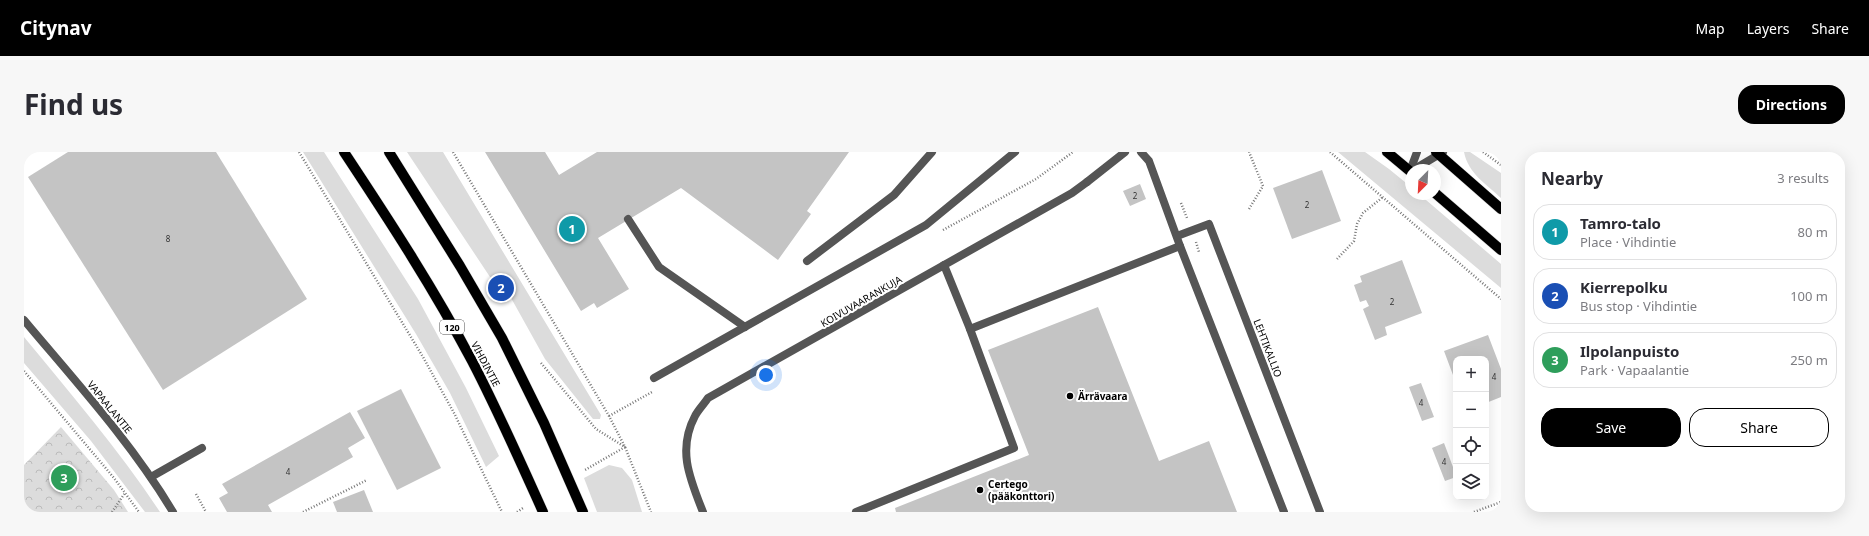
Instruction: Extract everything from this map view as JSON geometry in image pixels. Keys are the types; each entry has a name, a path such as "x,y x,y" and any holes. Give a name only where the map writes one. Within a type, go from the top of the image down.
{"main road":[{"name":"VIHDINTIE","path":"344,152 422,275 471,360 510,437 542,512"},
{"path":"388,152 460,266 502,338 544,423 583,512"},
{"path":"1386,152 1405,166"},
{"path":"1440,153 1501,209"},
{"path":"1441,198 1501,250"}],"street":[{"path":"807,261 894,195 932,152"},
{"path":"654,378 926,225 1014,152"},
{"name":"KOIVUVAARANKUJA","path":"703,512 690,478 686,456 688,436 695,415 708,398 1072,193 1125,152"},
{"path":"1141,152 1149,160 1176,236 1284,512"},
{"path":"1413,164 1417,152"},
{"path":"1422,164 1440,153"},
{"path":"628,219 659,267 745,326"},
{"name":"LEHTIKALLIO","path":"1176,236 1209,224 1320,512"},
{"path":"970,329 1180,246"},
{"path":"856,512 1014,448 970,329 944,265"},
{"name":"VAPAALANTIE","path":"24,320 110,422 152,477 173,512"},
{"path":"152,477 202,448"}],"path":[{"path":"299,152 427,363 454,413 502,512"},
{"path":"453,152 609,416 625,447 651,512"},
{"path":"1249,152 1263,186 1249,209"},
{"path":"1330,152 1501,299"},
{"path":"1483,152 1501,164"},
{"path":"1337,259 1354,241 1357,224 1363,213 1383,197"},
{"path":"541,362 596,429 625,447"},
{"path":"24,371 139,512"},
{"path":"585,470 625,447"},
{"path":"303,512 367,480"},
{"path":"112,512 125,493"},
{"path":"196,494 206,512"},
{"path":"1474,512 1501,502"},
{"path":"517,512 523,508"}],"green space":[{"path":"303,152 324,152 418,299 466,388 499,456 486,467 450,393 416,334"},
{"path":"407,152 443,152 601,415 600,419 593,419 545,359 501,280 494,283"},
{"path":"1338,152 1365,152 1405,182 1405,200 1426,200 1501,264 1501,288"},
{"path":"1464,152 1470,152 1501,173 1501,198 1484,183 1469,166"},
{"path":"24,337 111,444 160,512 145,512 91,441 24,363"},
{"path":"61,427 114,490 128,512 24,512 24,465"},
{"path":"609,465 622,468 632,480 642,512 597,512 584,478"}],"building":[{"path":"68,152 216,152 307,299 163,390 28,177"},
{"path":"485,152 545,152 559,175 597,152 849,152 807,211 811,214 778,260 681,188 598,238 629,289 597,308 594,303 581,311"},
{"path":"1322,170 1341,221 1292,239 1273,188"},
{"path":"1140,184 1146,199 1130,206 1123,191"},
{"path":"1402,260 1422,313 1385,327 1387,335 1375,340 1363,309 1369,306 1366,300 1360,302 1354,285 1362,282 1360,276"},
{"name":"Ärrävaara","path":"1098,307 1159,461 1209,441 1237,512 896,512 895,508 1029,455 988,350"},
{"path":"1488,335 1501,369 1501,397 1489,402 1489,356 1453,356 1453,375 1444,351"},
{"path":"1421,383 1434,417 1422,421 1409,387"},
{"path":"401,389 441,468 397,490 357,411"},
{"path":"350,412 365,438 348,448 353,457 268,505 272,512 227,512 219,498 228,493 222,484"},
{"path":"1444,443 1453,467 1453,478 1445,481 1432,448"},
{"path":"364,490 373,512 337,512 333,502"}],"place":[{"name":"Tamro-talo","path":"572,229"},
{"name":"Kierrepolku","path":"501,288"},
{"name":"Ärrävaara","path":"1070,396"},
{"name":"Ilpolanpuisto","path":"64,478"},
{"name":"Certego (pääkonttori)","path":"980,490"}]}
